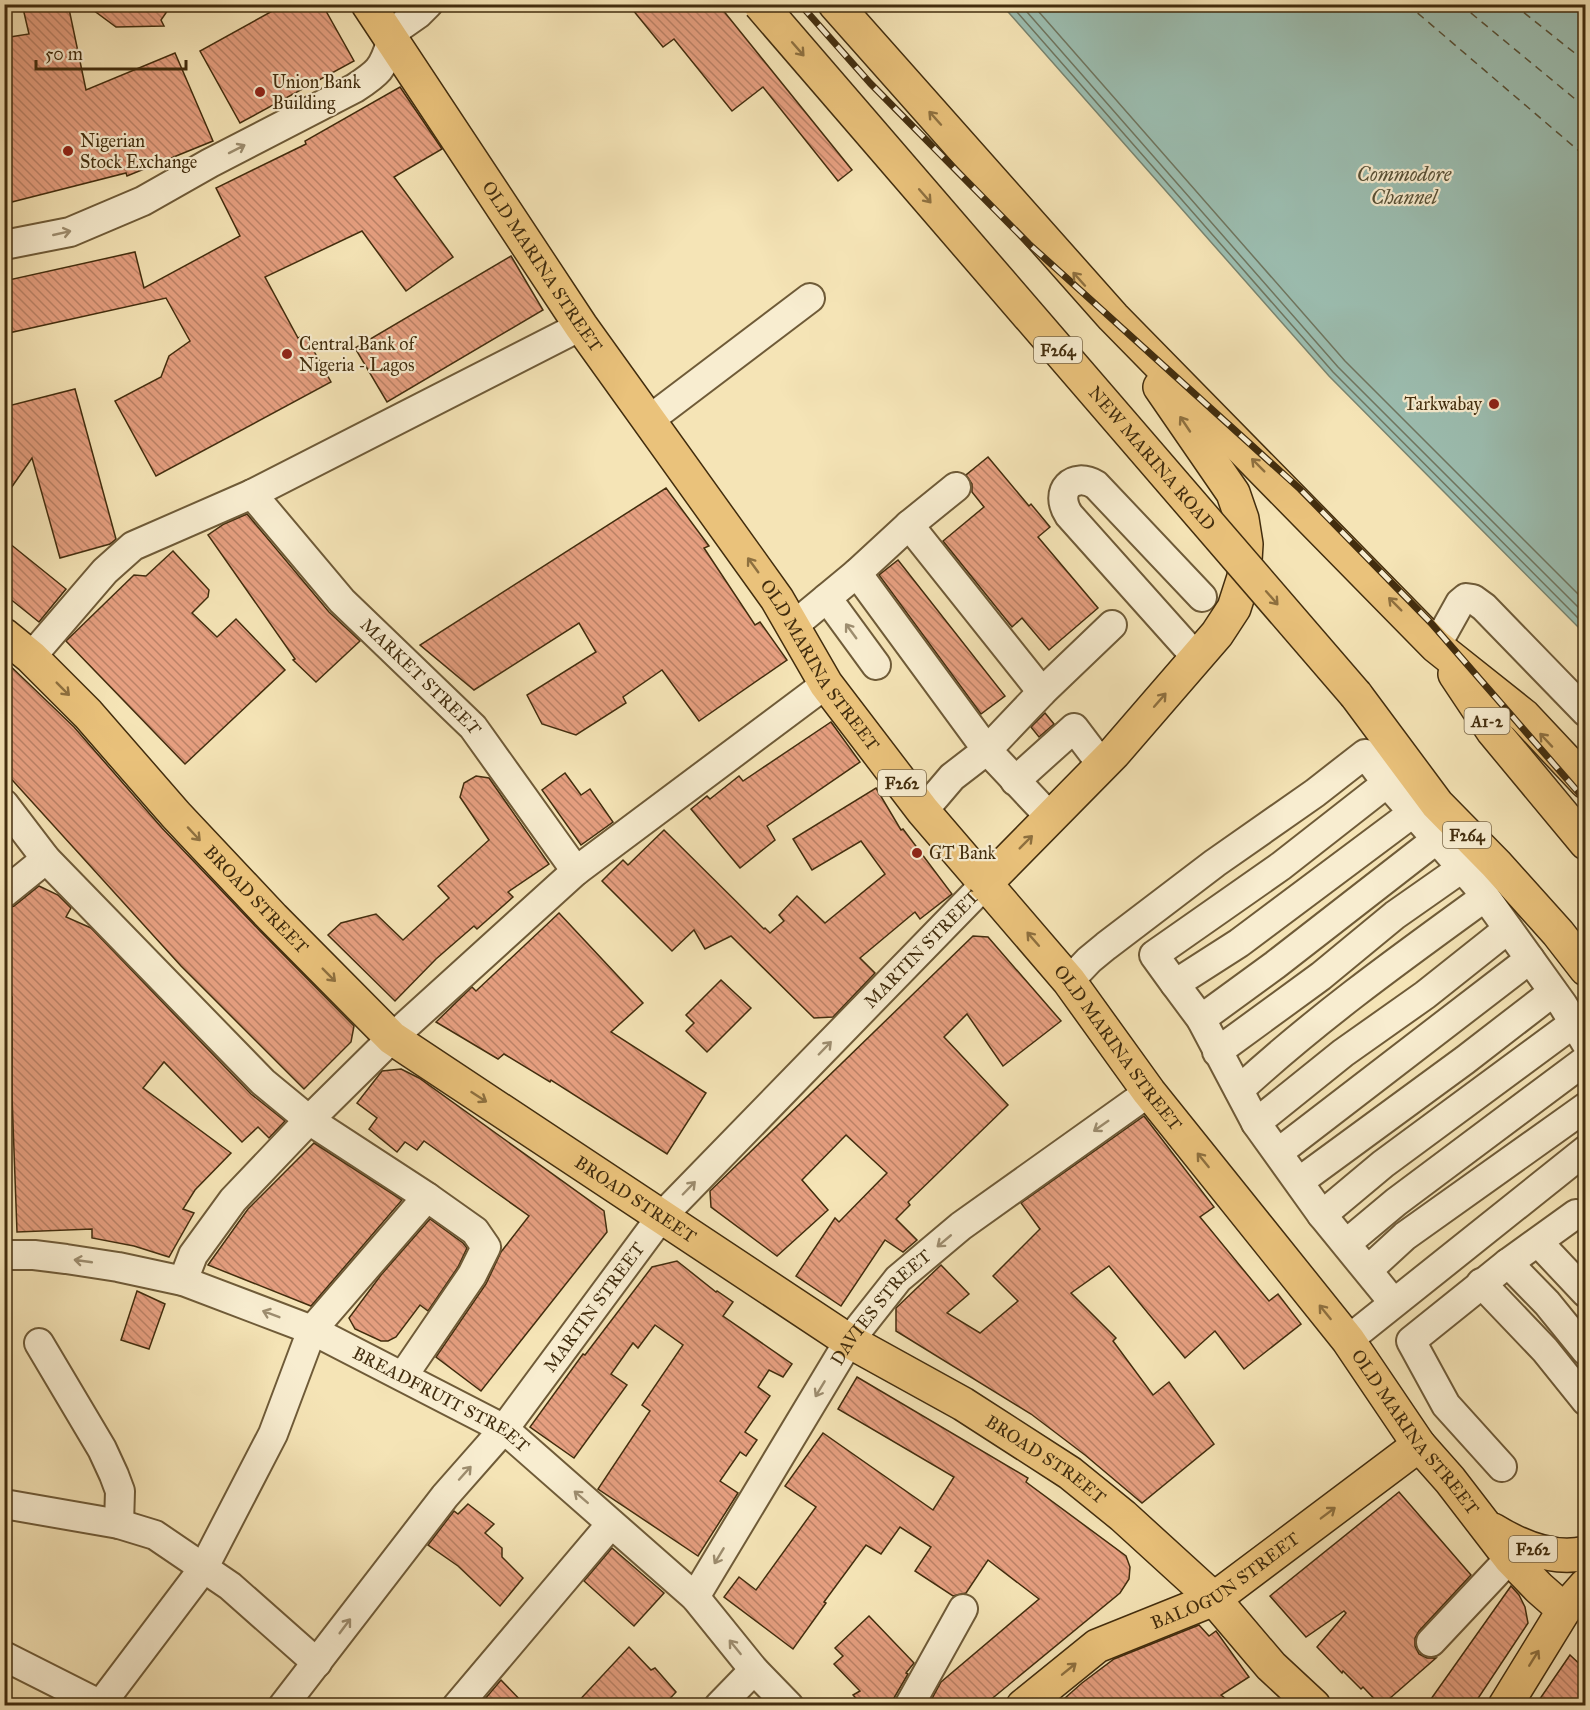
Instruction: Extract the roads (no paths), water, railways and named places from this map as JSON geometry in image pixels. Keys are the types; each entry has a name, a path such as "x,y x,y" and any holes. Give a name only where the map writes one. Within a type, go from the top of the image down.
{"main road":[{"name":"OLD MARINA STREET","path":"368,4 581,326 777,599 826,684 923,810 1069,981 1149,1092 1348,1340 1419,1444 1510,1558 1564,1610"},
{"name":"NEW MARINA ROAD","path":"760,4 1356,695"},
{"path":"835,4 1113,317 1436,646 1524,716 1586,782"},
{"path":"985,884 1102,765 1216,634 1234,608 1244,577 1246,544 1242,519 1233,493 1113,317"},
{"name":"BROAD STREET","path":"4,636 31,657 88,714 176,815 273,918 392,1038 849,1341 963,1404 1070,1473 1123,1516 1214,1599 1271,1666 1314,1706"},
{"name":"A1-2","path":"1436,646 1493,731 1586,843"},
{"path":"1356,695 1466,803 1586,936"},
{"name":"F264","path":"1356,695 1437,804 1503,872 1558,933 1586,969"},
{"name":"BALOGUN STREET","path":"1023,1706 1097,1646 1214,1599 1419,1444"},
{"name":"OLD MARINA STREET","path":"1486,1526 1527,1548 1553,1554 1586,1553"},
{"path":"1505,1706 1564,1610 1586,1585"}],"street":[{"path":"4,245 70,232 143,201 355,88 374,76 384,64 389,38 428,4"},
{"path":"649,420 810,298"},
{"path":"31,657 105,571 134,546 252,494 581,326"},
{"path":"1196,657 1069,515 1062,505 1062,496 1066,488 1079,479 1086,478 1096,485 1202,597"},
{"path":"793,626 956,487"},
{"name":"MARKET STREET","path":"252,494 342,601 473,727 576,871"},
{"path":"909,525 1042,692"},
{"path":"857,573 987,750 1051,818"},
{"path":"827,598 876,665"},
{"path":"1436,646 1460,603 1466,598 1473,599 1484,607 1586,712"},
{"path":"923,810 947,770 987,750 1042,692 1112,625"},
{"path":"183,1281 193,1255 233,1200 392,1038 576,871 826,684"},
{"path":"1015,781 1074,728 1102,765"},
{"path":"1069,981 1106,946 1215,863 1316,793 1365,754 1485,897 1580,1033 1383,1164 1322,1215"},
{"path":"1387,783 1281,866 1154,955 1201,1019 1256,1123 1300,1181 1322,1215 1393,1302"},
{"path":"4,804 46,859 263,1082 309,1120 427,1197 474,1231 486,1247 472,1275 403,1376"},
{"path":"1175,984 1239,943 1414,812"},
{"path":"1201,1019 1275,965 1437,839"},
{"path":"4,893 46,859"},
{"path":"1217,1052 1321,976 1395,915 1462,868"},
{"name":"MARTIN STREET","path":"283,1706 445,1496 504,1429 661,1217 985,884"},
{"path":"1239,1090 1273,1058 1331,1012 1485,897"},
{"path":"1256,1123 1343,1053 1425,995 1508,929"},
{"path":"1279,1152 1530,959"},
{"path":"1300,1181 1465,1060 1553,992"},
{"path":"1347,1243 1396,1202 1586,1060"},
{"name":"DAVIES STREET","path":"695,1597 849,1341 898,1279 961,1226 1149,1092"},
{"path":"1368,1270 1405,1236 1586,1107"},
{"path":"1348,1340 1586,1150"},
{"path":"1502,1467 1446,1405 1412,1341 1508,1263 1538,1242 1581,1220 1540,1188"},
{"path":"4,1656 102,1705 203,1569 273,1434 312,1330 427,1197"},
{"path":"1538,1242 1586,1293"},
{"name":"BREADFRUIT STREET","path":"4,1255 34,1255 108,1265 183,1281 312,1330 504,1429 695,1597 754,1670 789,1706"},
{"path":"1508,1263 1547,1303 1586,1351"},
{"path":"1481,1283 1545,1350 1586,1401"},
{"path":"39,1343 102,1449 114,1474 120,1491 119,1524"},
{"path":"4,1504 119,1524 155,1535 230,1586 317,1663"},
{"path":"457,1706 611,1524"},
{"path":"1431,1642 1510,1558"},
{"path":"909,1706 963,1610"},
{"path":"718,1706 754,1670"}],"water":[{"name":"Commodore Channel","path":"1002,5 1585,5 1585,634 1329,376"}],"railway":[{"path":"800,4 870,83 1029,244 1300,489 1431,623 1586,801"}],"place":[{"name":"Union Bank Building","path":"260,92"},
{"name":"Nigerian Stock Exchange","path":"68,151"},
{"name":"Central Bank of Nigeria - Lagos","path":"287,354"},
{"name":"Tarkwabay","path":"1494,404"},
{"name":"GT Bank","path":"917,853"}]}
